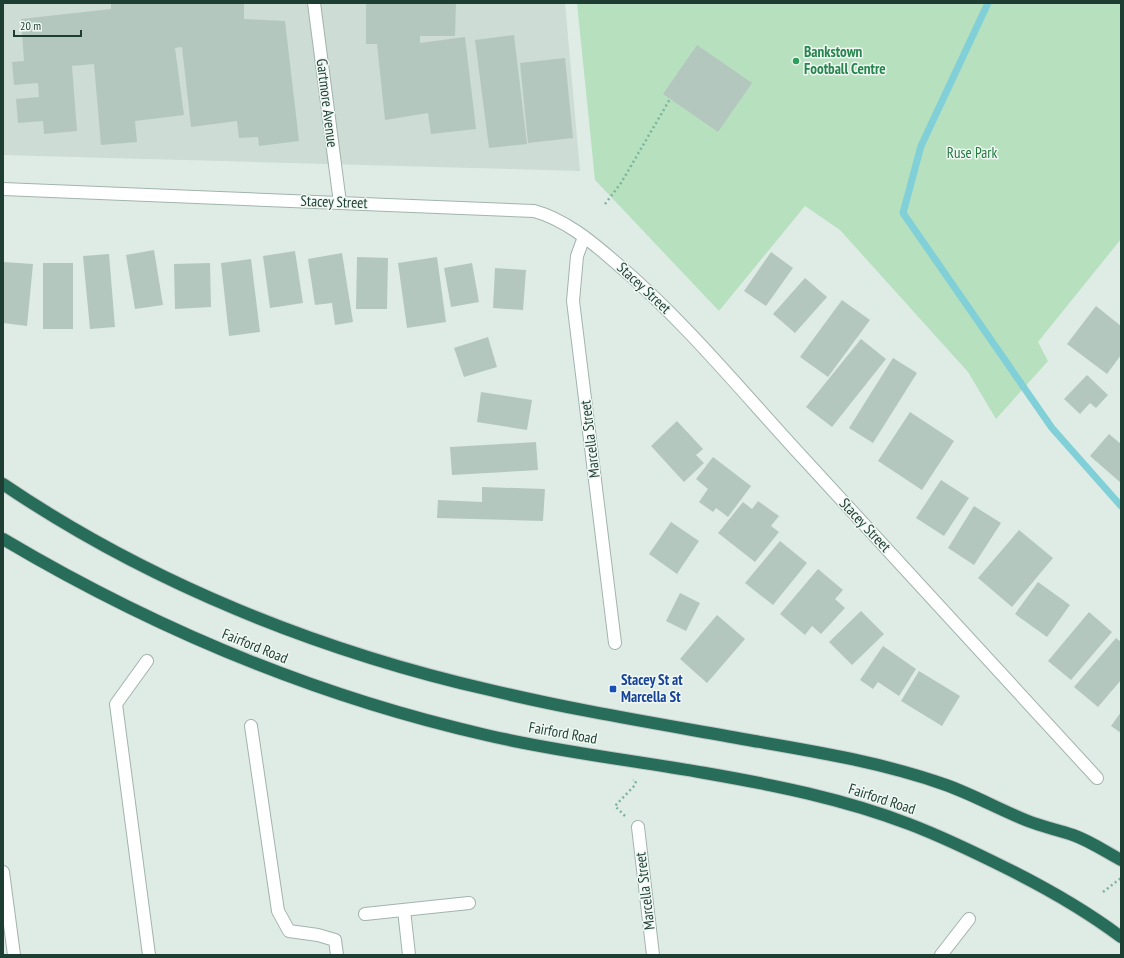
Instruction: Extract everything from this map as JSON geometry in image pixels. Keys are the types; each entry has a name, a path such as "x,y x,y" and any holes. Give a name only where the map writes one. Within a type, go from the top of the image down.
{"highway":[{"name":"Fairford Road","path":"3,484 90,538 147,568 272,623 344,650 410,670 491,691 610,715 820,753 894,770 947,785 1029,822 1076,836 1121,860"},
{"name":"Fairford Road","path":"3,539 133,610 173,629 263,668 339,694 486,735 782,788 849,805 908,823 975,852 1043,887 1090,914 1121,937"}],"street":[{"name":"Gartmore Avenue","path":"314,3 340,202"},
{"name":"Stacey Street","path":"3,190 340,202 534,211 555,219 584,236 650,292 690,332 764,416 1097,778"},
{"name":"Marcella Street","path":"584,236 577,256 573,301 615,643"},
{"path":"147,661 116,704 150,955"},
{"path":"251,726 278,911 289,931 318,935 335,940 337,955"},
{"name":"Marcella Street","path":"638,827 653,955"},
{"path":"3,872 5,910 14,955"},
{"path":"365,914 469,903"},
{"path":"404,910 409,955"},
{"path":"941,955 969,919"}],"path":[{"path":"605,204 621,183 670,99"},
{"path":"628,779 636,781 635,785 614,806 638,827"},
{"path":"1103,892 1121,878"}],"shaded area":[{"path":"3,3 565,3 580,171 3,155"}],"green space":[{"name":"Ruse Park","path":"577,3 1121,3 1121,239 1038,342 1048,361 996,419 968,372 840,230 805,206 719,311 595,180"}],"building":[{"path":"111,3 244,3 244,19 285,21 299,141 259,146 258,137 239,138 237,121 191,127 182,47 175,48 184,115 135,121 137,142 101,145 94,64 72,66 77,131 44,134 43,121 18,123 16,99 39,97 38,83 14,85 12,62 24,61 21,19 111,9"},
{"path":"366,3 456,3 455,36 420,36 420,43 465,37 476,129 431,134 428,113 385,120 377,44 366,44"},
{"path":"514,35 527,144 489,148 475,40"},
{"path":"697,45 752,83 718,132 663,94"},
{"path":"565,58 573,138 528,143 520,63"},
{"path":"154,250 163,305 135,309 126,255"},
{"path":"295,251 303,303 270,308 263,256"},
{"path":"771,252 793,268 766,306 744,291"},
{"path":"342,253 353,322 335,325 332,303 315,305 308,259"},
{"path":"109,254 115,327 90,329 83,256"},
{"path":"357,257 388,258 387,309 356,309"},
{"path":"437,257 446,322 407,328 398,263"},
{"path":"251,259 260,332 229,336 221,263"},
{"path":"3,262 33,264 27,326 3,323"},
{"path":"43,263 73,263 73,329 43,329"},
{"path":"210,263 211,307 175,309 174,264"},
{"path":"472,263 479,302 451,307 444,268"},
{"path":"495,268 526,270 523,310 493,308"},
{"path":"805,278 827,297 795,333 773,314"},
{"path":"842,300 870,320 828,377 800,357"},
{"path":"1096,306 1121,326 1121,355 1107,374 1067,344"},
{"path":"488,337 497,367 464,377 454,348"},
{"path":"861,339 886,359 832,427 806,407"},
{"path":"893,358 917,373 873,443 849,428"},
{"path":"1087,375 1108,395 1096,408 1090,403 1080,414 1064,399"},
{"path":"481,392 532,400 527,430 477,422"},
{"path":"910,412 954,441 922,490 878,461"},
{"path":"677,421 703,449 696,455 704,463 684,482 651,446"},
{"path":"1109,434 1121,444 1121,483 1090,456"},
{"path":"536,442 538,470 452,475 450,447"},
{"path":"713,457 751,486 728,517 716,508 713,512 699,502 708,489 696,479"},
{"path":"941,480 969,498 944,536 916,518"},
{"path":"482,487 545,489 543,521 437,518 438,500 482,502"},
{"path":"758,501 779,516 771,526 779,532 755,562 718,533 743,502 752,509"},
{"path":"974,506 1001,523 974,565 948,548"},
{"path":"671,522 699,541 677,574 649,554"},
{"path":"1019,530 1053,558 1012,607 978,578"},
{"path":"780,541 807,563 773,605 745,583"},
{"path":"818,569 843,590 835,599 845,608 821,634 812,626 805,635 780,614"},
{"path":"1038,582 1070,605 1047,637 1015,614"},
{"path":"680,593 700,603 686,631 666,621"},
{"path":"861,611 884,634 852,665 829,642"},
{"path":"1089,612 1112,632 1071,680 1048,661"},
{"path":"717,615 745,639 707,683 680,659"},
{"path":"1116,638 1121,642 1121,680 1098,707 1074,687"},
{"path":"883,646 916,669 899,696 878,682 873,689 860,680"},
{"path":"919,671 960,696 942,726 901,701"},
{"path":"1121,712 1121,733 1111,726"}],"waterway":[{"path":"988,3 921,146 903,213 1052,428 1121,506"}],"place":[{"name":"Bankstown Football Centre","path":"796,61"},
{"name":"Stacey St at Marcella St","path":"613,689"}]}
